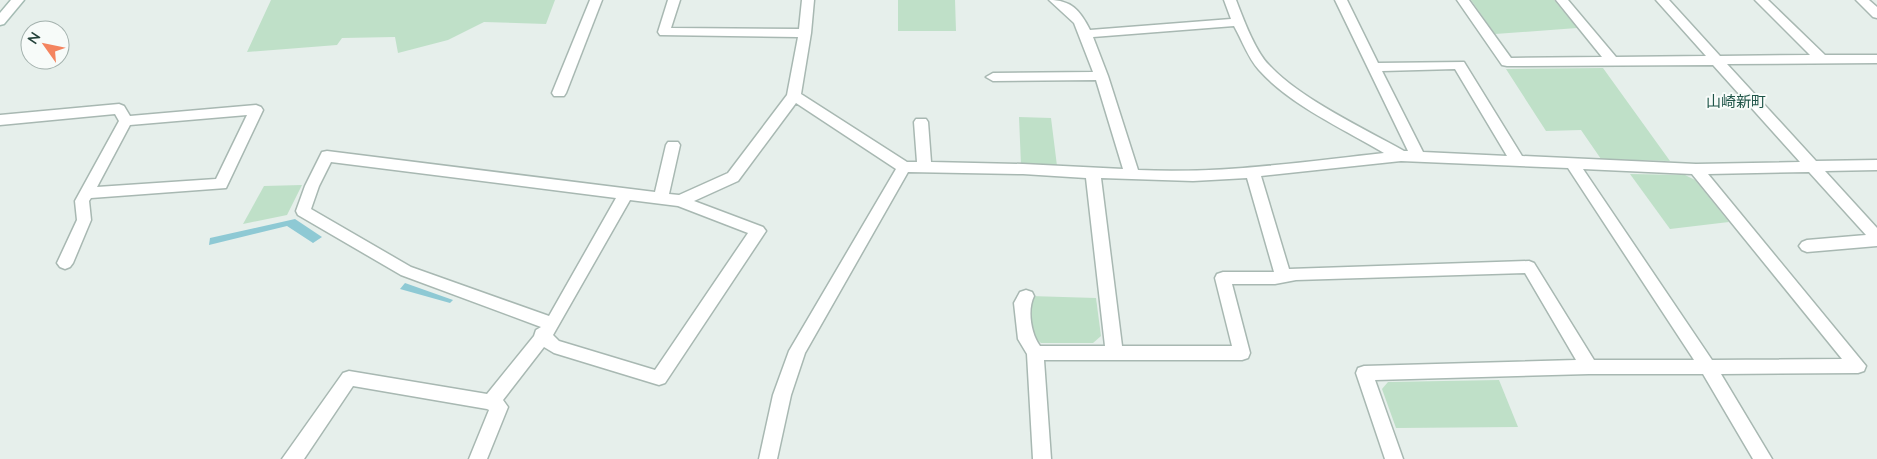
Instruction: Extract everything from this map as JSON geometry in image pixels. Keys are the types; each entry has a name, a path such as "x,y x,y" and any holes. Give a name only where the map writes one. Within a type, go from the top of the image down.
{"street":[{"path":"0,21 18,0"},
{"path":"558,93 596,0"},
{"path":"674,0 664,32 805,33"},
{"path":"680,201 733,177 794,96 805,33 808,0"},
{"path":"1055,0 1074,13 1080,20 1101,76 1132,174"},
{"path":"1230,0 1238,22 1262,66 1281,84 1311,104 1401,156"},
{"path":"1341,0 1418,156"},
{"path":"1463,0 1506,62 1718,62 1877,59"},
{"path":"1562,0 1613,62"},
{"path":"1662,0 1877,239"},
{"path":"1761,0 1822,60"},
{"path":"1862,0 1877,14"},
{"path":"1085,34 1238,22"},
{"path":"1374,67 1460,65 1518,162"},
{"path":"993,77 1101,76"},
{"path":"794,96 904,167 1194,176 1253,172 1401,156 1696,169 1809,165 1877,165"},
{"path":"0,120 119,109 126,121"},
{"path":"87,192 221,184 256,110 126,121"},
{"path":"65,262 84,220 82,201 126,121"},
{"path":"921,122 924,167"},
{"path":"662,199 673,145"},
{"path":"327,156 680,201 758,231 659,378 554,346 548,330 406,271 303,211 312,186 327,156"},
{"path":"1573,165 1707,366 1763,459"},
{"path":"768,459 782,394 797,351 904,167"},
{"path":"1394,459 1364,373 1589,367 1858,366 1696,169"},
{"path":"1253,172 1283,276"},
{"path":"1093,173 1114,351"},
{"path":"491,402 548,330 625,195"},
{"path":"1807,246 1877,239"},
{"path":"1035,353 1114,351 1242,353 1223,278 1529,267 1589,367"},
{"path":"1026,296 1022,303 1026,339 1035,353 1042,459"},
{"path":"292,459 349,378 491,402 499,407 478,459"}],"green space":[{"path":"271,0 555,0 546,24 484,22 448,40 398,53 395,37 342,38 337,45 247,52"},
{"path":"898,0 955,0 956,31 898,31"},
{"path":"1471,0 1554,0 1577,28 1495,34"},
{"path":"1603,68 1670,161 1601,159 1581,130 1546,131 1506,69"},
{"path":"1019,117 1051,118 1057,166 1021,165"},
{"path":"1630,174 1685,175 1695,180 1729,222 1670,229"},
{"path":"302,185 287,215 243,224 264,186"},
{"path":"1030,296 1096,298 1101,336 1093,343 1041,343 1033,336"},
{"path":"1499,380 1518,427 1396,428 1382,389 1388,382"}],"water":[{"path":"295,219 322,237 313,243 287,226 209,245 210,238"},
{"path":"405,283 453,300 450,303 400,289"}],"district":[{"name":"山崎新町","path":"1736,101"}]}
